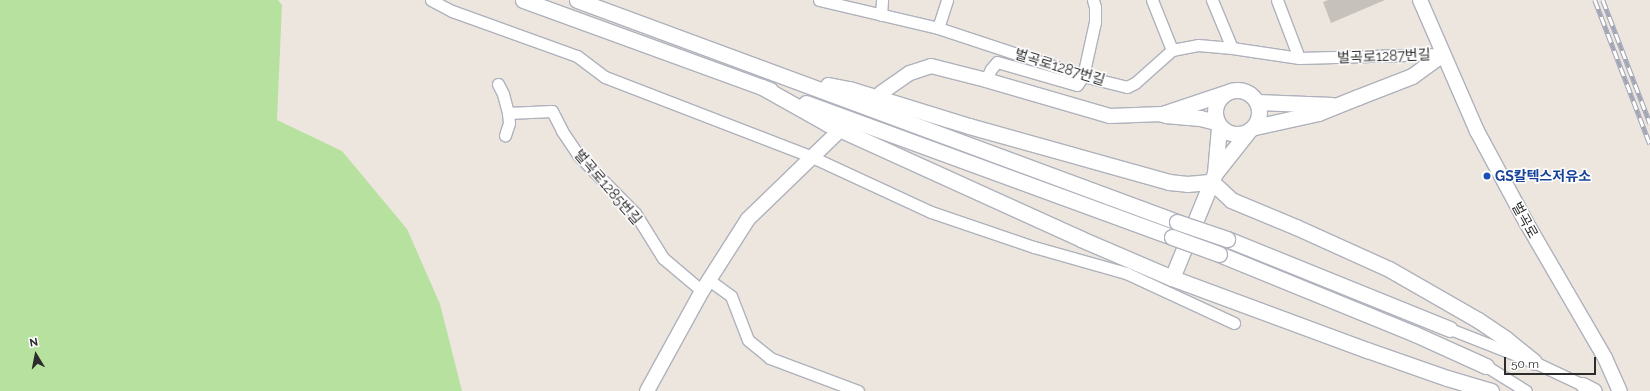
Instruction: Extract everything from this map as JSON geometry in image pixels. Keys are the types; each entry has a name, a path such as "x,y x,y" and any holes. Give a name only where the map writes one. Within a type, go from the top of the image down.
{"main road":[{"path":"523,0 1172,236 1415,334 1486,366"},
{"path":"577,0 1177,222 1227,239 1450,329"},
{"path":"1162,114 1200,118 1218,124 1229,134 1235,135 1318,113 1335,105 1412,76 1442,54"},
{"path":"782,76 849,89 969,126 1169,182 1187,184 1213,178"},
{"path":"762,87 828,124 1081,239 1172,278 1367,350 1491,391"},
{"path":"1162,114 1207,101 1226,93 1240,90 1253,96 1257,102 1260,114 1251,130 1213,178 1172,278"},
{"path":"1226,93 1217,102 1215,109 1218,124 1213,178 1231,200 1296,227 1389,269 1478,320 1506,339 1534,362"},
{"path":"1257,102 1281,104 1317,103 1335,105"}],"street":[{"path":"431,0 452,11 577,56 605,77 812,157 932,212 1034,246 1126,273 1234,323"},
{"name":"벌곡로1287번길","path":"818,0 938,28 1083,76 1127,87 1135,83 1172,50 1198,45 1232,48 1300,58 1442,54"},
{"path":"881,15 882,0"},
{"path":"938,28 947,0"},
{"path":"986,80 990,69 997,62 1078,85 1083,76 1095,22 1095,7 1093,0"},
{"path":"1152,0 1172,50"},
{"path":"1212,0 1232,48"},
{"path":"1277,0 1300,58"},
{"name":"벌곡로","path":"1420,0 1442,54 1477,131 1526,222 1605,358 1620,391"},
{"path":"881,93 910,73 931,66 986,80 1110,116 1162,114"},
{"path":"498,84 503,94 508,113 509,123 505,136"},
{"name":"벌곡로1285번길","path":"508,113 552,110 562,131 578,155 635,214 663,258 706,285"},
{"path":"647,391 706,285 748,219 836,134"},
{"path":"706,285 732,296 748,340 770,358 858,391"},
{"path":"1450,329 1534,362 1589,388"},
{"path":"1486,366 1526,391"}],"green space":[{"path":"0,0 278,0 282,5 277,120 342,151 407,229 440,304 462,391 0,391"}],"building":[{"path":"1328,0 1385,0 1331,23 1323,2"}],"railway":[{"path":"1595,0 1650,144"},
{"path":"1603,0 1650,123"}],"place":[{"name":"GS칼텍스저유소","path":"1487,176"}]}
